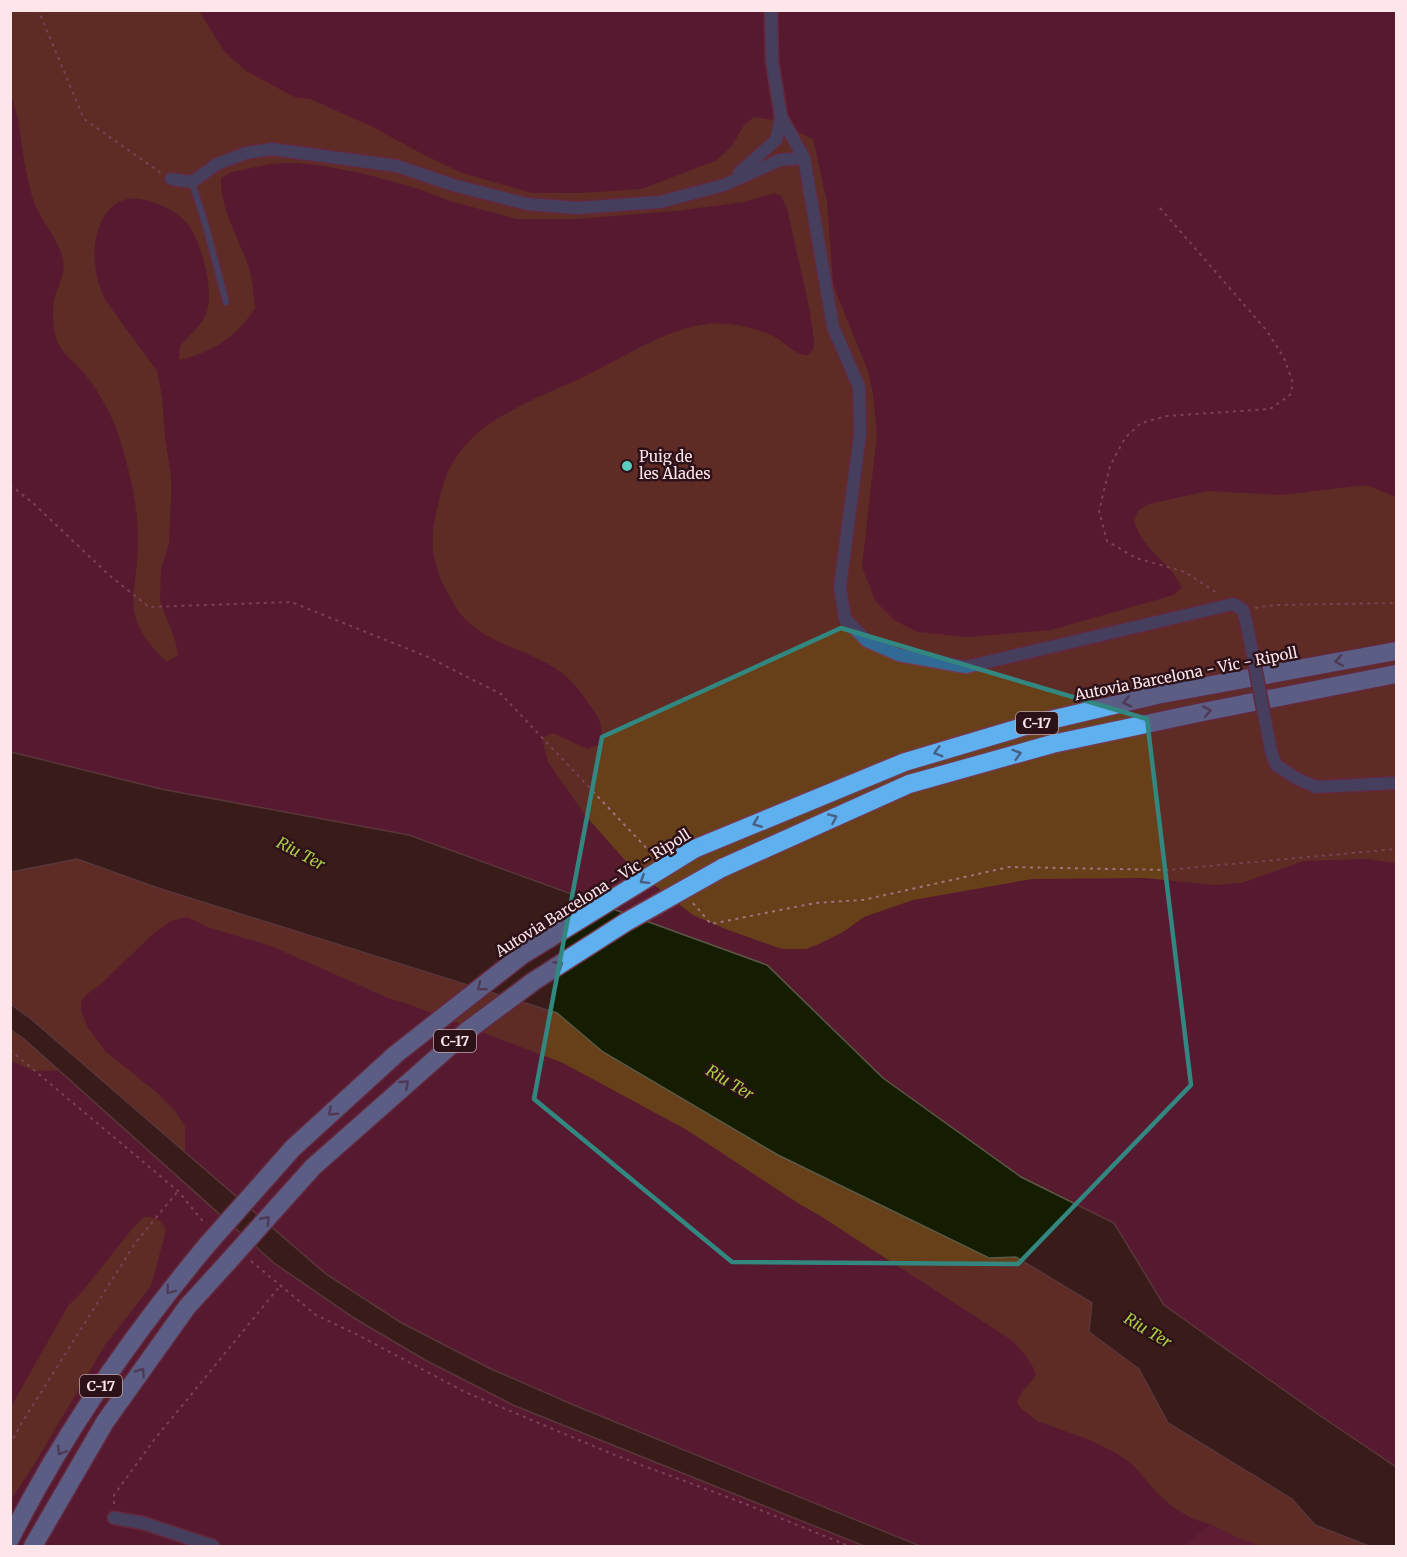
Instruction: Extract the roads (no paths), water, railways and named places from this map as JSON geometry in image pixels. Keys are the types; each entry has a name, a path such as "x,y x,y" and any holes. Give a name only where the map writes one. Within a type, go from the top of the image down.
{"highway":[{"name":"Autovia Barcelona - Vic - Ripoll","path":"10,1539 92,1399 209,1236 293,1148 396,1054 522,954 694,849 905,762 1029,725 1157,695 1396,651"},
{"name":"C-17","path":"33,1546 105,1422 187,1306 313,1167 467,1031 534,981 626,922 722,868 909,784 1052,744 1396,674"}],"street":[{"path":"771,10 772,61 781,117 804,158 833,327 860,387 860,434 840,587 845,619 867,641 898,655 966,667 1238,607 1247,625 1271,751 1276,765 1316,787 1396,783"},
{"path":"724,185 776,140 781,117"},
{"path":"171,179 192,182 217,164 246,153 272,149 397,166 527,204 577,208 660,202 724,185 780,160 804,158"},
{"path":"114,1518 143,1523 213,1546"}],"lane":[{"path":"192,182 226,302"}],"water":[{"name":"Riu Ter","path":"11,752 161,789 409,835 767,965 883,1078 1021,1177 1114,1223 1164,1305 1396,1467 1396,1546 1369,1546 1315,1525 1292,1499 1168,1423 1139,1369 1089,1332 1092,1303 1016,1257 989,1258 778,1155 603,1052 557,1013 158,888 77,859 11,872"},
{"path":"10,1004 30,1018 326,1274 400,1322 489,1368 576,1406 920,1546 864,1546 513,1405 425,1360 354,1318 274,1263 24,1039 11,1030"}],"place":[{"name":"Puig de les Alades","path":"627,466"}]}
